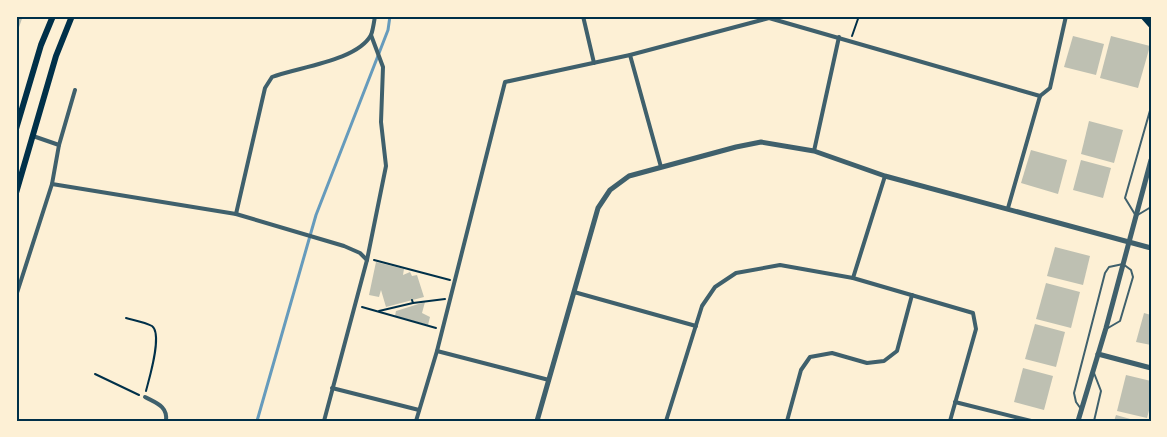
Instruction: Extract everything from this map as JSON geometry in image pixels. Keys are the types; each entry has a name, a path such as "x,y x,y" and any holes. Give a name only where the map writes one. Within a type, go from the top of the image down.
{"main road":[{"path":"16,129 41,45 52,16"},
{"path":"16,193 56,56 72,16"},
{"path":"1143,16 1151,25"}],"street":[{"path":"236,214 265,88 272,77 345,56 359,48 371,35 375,16"},
{"path":"583,16 594,63"},
{"path":"1008,208 1040,96 1050,88 1066,16"},
{"path":"416,421 437,351 505,82 630,55 769,18 1040,96"},
{"path":"324,421 367,260 386,166 381,122 383,67 371,35"},
{"path":"814,151 839,37"},
{"path":"630,55 661,167"},
{"path":"16,296 52,184 59,145 75,90"},
{"path":"33,136 59,145"},
{"path":"537,421 598,208 610,190 629,176 761,142 814,151 885,176 1151,248"},
{"path":"1078,421 1106,328 1151,160"},
{"path":"853,278 885,176"},
{"path":"52,184 236,214 344,246 360,253 367,260"},
{"path":"666,421 702,306 716,287 736,273 780,265 853,278 962,308 973,313 976,329 950,421"},
{"path":"16,272 23,274"},
{"path":"574,292 696,326"},
{"path":"787,421 801,370 810,357 832,353 867,363 884,361 897,351 912,295"},
{"path":"437,351 549,380"},
{"path":"1098,354 1151,368"},
{"path":"332,388 419,410"},
{"path":"145,397 163,406 166,411 166,421"},
{"path":"955,402 1032,421"}],"lane":[{"path":"1151,107 1125,198 1136,216 1151,206"},
{"path":"1082,410 1076,402 1074,393 1105,273 1109,268 1123,264 1131,270 1133,276 1120,321 1106,328"},
{"path":"1093,373 1101,391 1094,421"}],"path":[{"path":"850,40 856,30 859,16"},
{"path":"367,260 454,281"},
{"path":"377,312 426,299 450,298"},
{"path":"354,304 442,329"},
{"path":"95,374 145,397 157,341 156,331 152,326 126,318"}],"building":[{"path":"16,16 23,16 18,30 16,29"},
{"path":"1073,36 1104,44 1096,75 1064,67"},
{"path":"1111,36 1150,46 1138,88 1100,78"},
{"path":"1089,121 1123,130 1114,163 1081,154"},
{"path":"1031,150 1067,160 1058,194 1021,183"},
{"path":"1081,160 1111,168 1103,198 1073,190"},
{"path":"1055,247 1090,256 1083,285 1047,276"},
{"path":"376,262 404,269 403,275 410,272 412,276 417,275 424,297 386,307 381,290 379,297 369,295"},
{"path":"1046,283 1080,292 1071,328 1036,319"},
{"path":"425,302 422,313 430,317 428,325 395,316 396,311"},
{"path":"1144,313 1151,315 1151,345 1136,342"},
{"path":"1035,324 1065,332 1056,367 1025,359"},
{"path":"1023,368 1053,376 1044,410 1014,402"},
{"path":"1126,375 1151,381 1151,403 1147,418 1117,411"},
{"path":"1116,415 1134,420 1134,421 1114,421"}],"waterway":[{"path":"257,421 316,215 388,30 390,16"}]}
